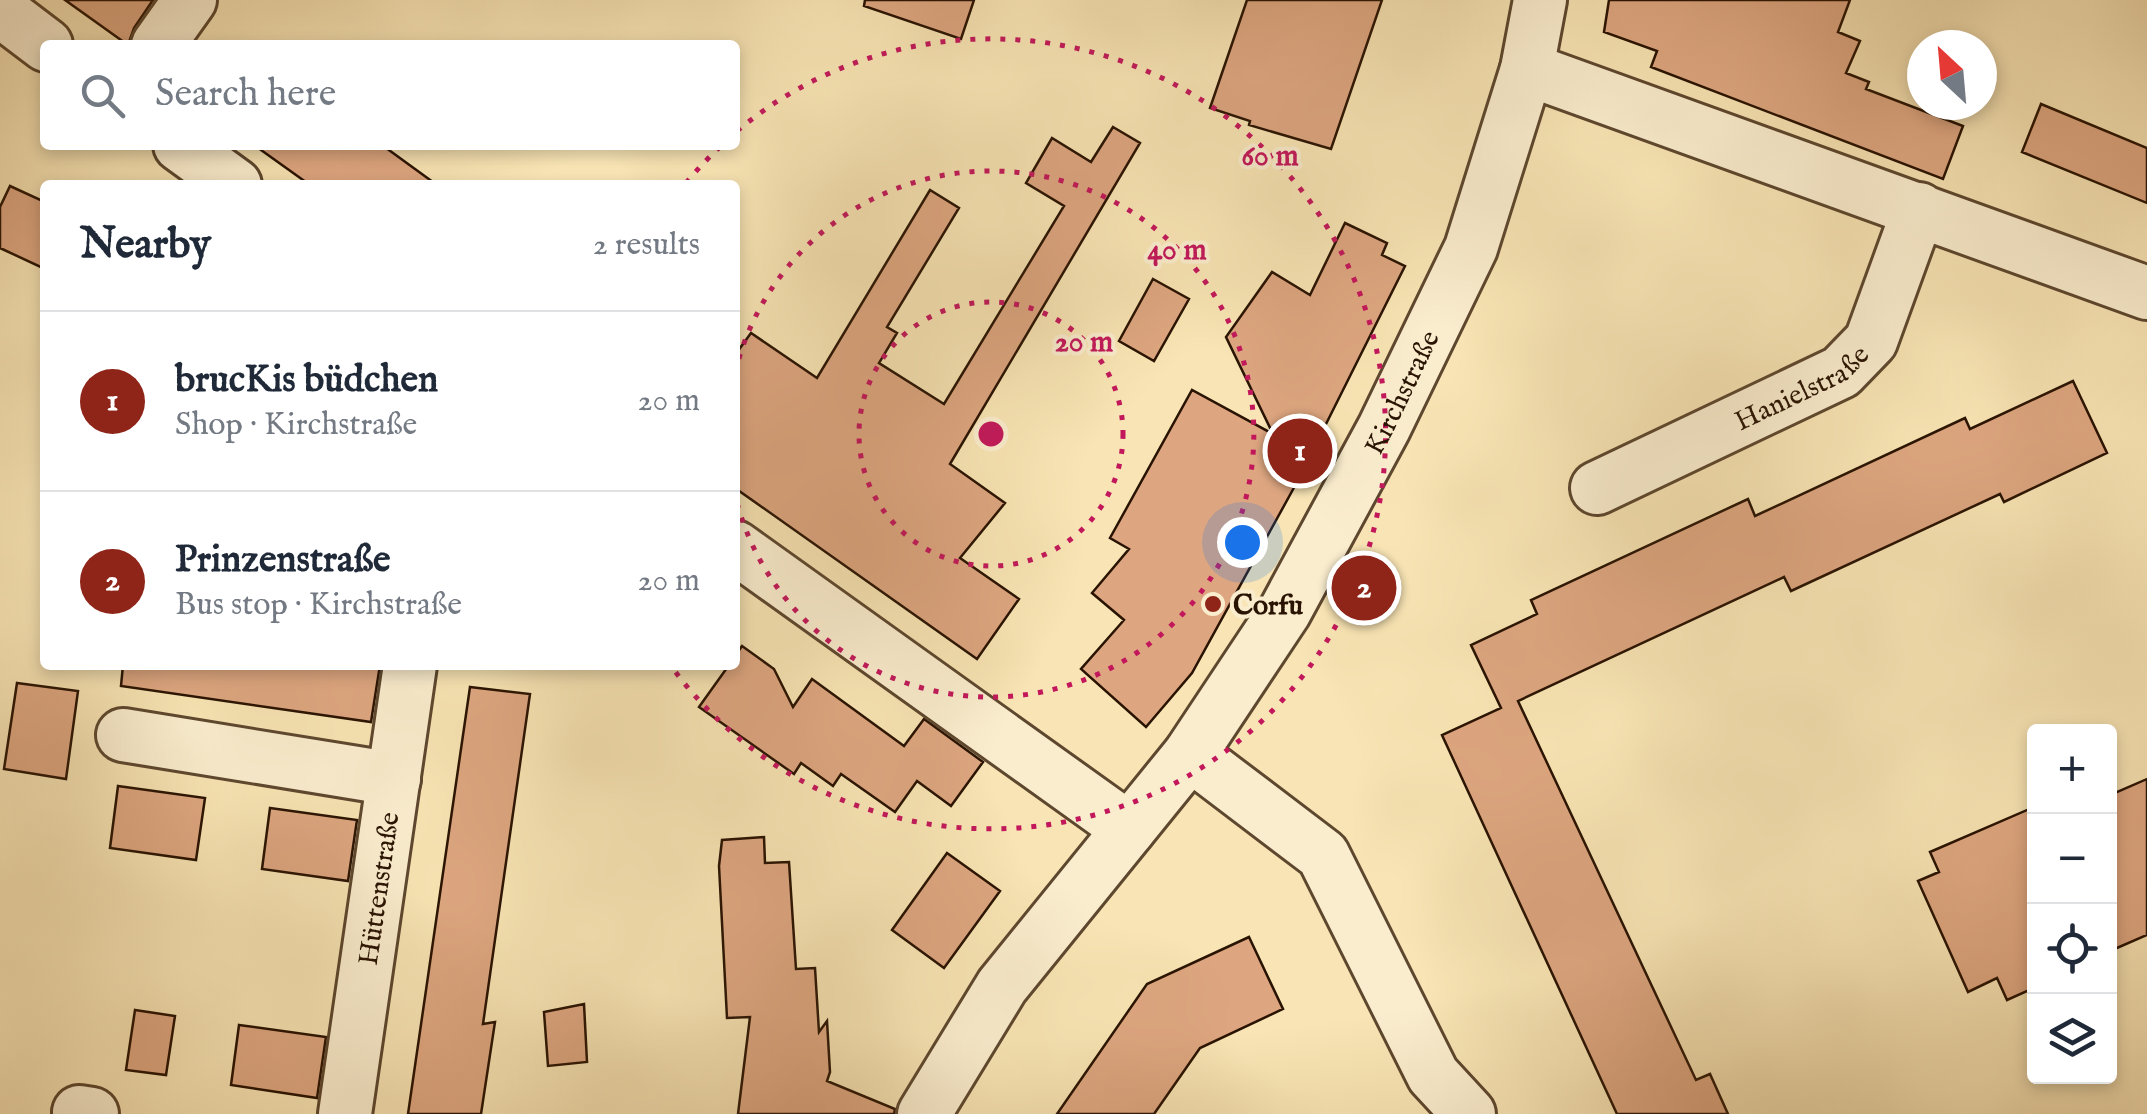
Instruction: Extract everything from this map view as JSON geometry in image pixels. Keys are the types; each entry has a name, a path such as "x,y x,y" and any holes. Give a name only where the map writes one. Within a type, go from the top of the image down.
{"street":[{"path":"162,40 190,0"},
{"name":"Kirchstraße","path":"924,1114 1002,986 1190,754 1286,611 1384,428 1471,248 1528,69 1540,0"},
{"path":"0,10 40,40"},
{"path":"1528,69 2147,293"},
{"path":"187,150 228,180"},
{"name":"Hanielstraße","path":"1597,488 1841,372 1870,341 1919,209"},
{"path":"740,550 1129,829"},
{"name":"Hüttenstraße","path":"344,1114 409,670"},
{"path":"122,735 394,778"},
{"path":"1190,754 1323,855 1433,1075 1469,1114"}],"building":[{"path":"65,0 153,0 130,40 121,40"},
{"path":"865,0 974,0 961,39 864,6"},
{"path":"1247,0 1382,0 1331,149 1249,125 1250,121 1210,108"},
{"path":"1609,0 1850,0 1838,32 1860,41 1846,73 1869,82 1866,89 1907,105 1907,120 1947,120 1963,126 1943,179 1651,67 1657,51 1604,32"},
{"path":"2041,104 2147,148 2147,203 2022,152"},
{"path":"1113,127 1140,143 950,464 1005,503 960,558 1019,599 977,659 740,492 740,348 751,333 817,378 930,190 959,208 887,327 897,333 879,363 944,404 1064,206 1026,183 1052,138 1091,162"},
{"path":"261,150 389,150 430,180 303,180"},
{"path":"10,186 40,200 40,267 0,248 0,207"},
{"path":"1345,223 1387,243 1382,255 1405,266 1296,484 1192,673 1146,727 1081,669 1124,620 1092,593 1129,549 1110,538 1192,390 1273,434 1226,337 1272,272 1310,295"},
{"path":"1153,279 1189,299 1154,361 1119,341"},
{"path":"2073,381 2107,453 2004,502 2000,494 1791,591 1784,577 1518,701 1696,1080 1710,1074 1728,1114 1617,1114 1442,735 1501,708 1471,645 1537,614 1531,600 1748,499 1755,516 1965,418 1970,429"},
{"path":"742,646 774,669 793,707 812,679 904,746 924,719 983,762 951,806 917,781 895,812 841,774 833,786 801,763 794,774 699,707 725,670 740,670"},
{"path":"123,670 379,670 371,722 121,686"},
{"path":"17,683 78,691 66,779 4,769"},
{"path":"470,687 530,694 483,1024 495,1022 481,1114 408,1114"},
{"path":"2147,779 2147,935 2117,948 2117,814 2117,792"},
{"path":"118,786 205,798 196,860 110,848"},
{"path":"270,808 357,820 348,881 262,869"},
{"path":"2027,810 2027,991 2007,1000 1997,978 1968,992 1918,881 1939,872 1930,852"},
{"path":"764,837 765,863 789,862 796,969 815,968 819,1032 827,1021 827,1081 895,1109 894,1114 738,1114 750,1017 727,1018 719,866 722,840"},
{"path":"947,853 1000,891 944,968 892,930"},
{"path":"1249,937 1283,1009 1200,1048 1154,1114 1057,1114 1147,984"},
{"path":"584,1004 587,1062 548,1066 544,1012"},
{"path":"135,1010 175,1016 166,1075 126,1070"},
{"path":"239,1025 326,1037 317,1098 231,1085"}],"place":[{"name":"brucKis büdchen","path":"1300,451"},
{"name":"Prinzenstraße","path":"1364,588"},
{"name":"Corfu","path":"1213,604"}]}
